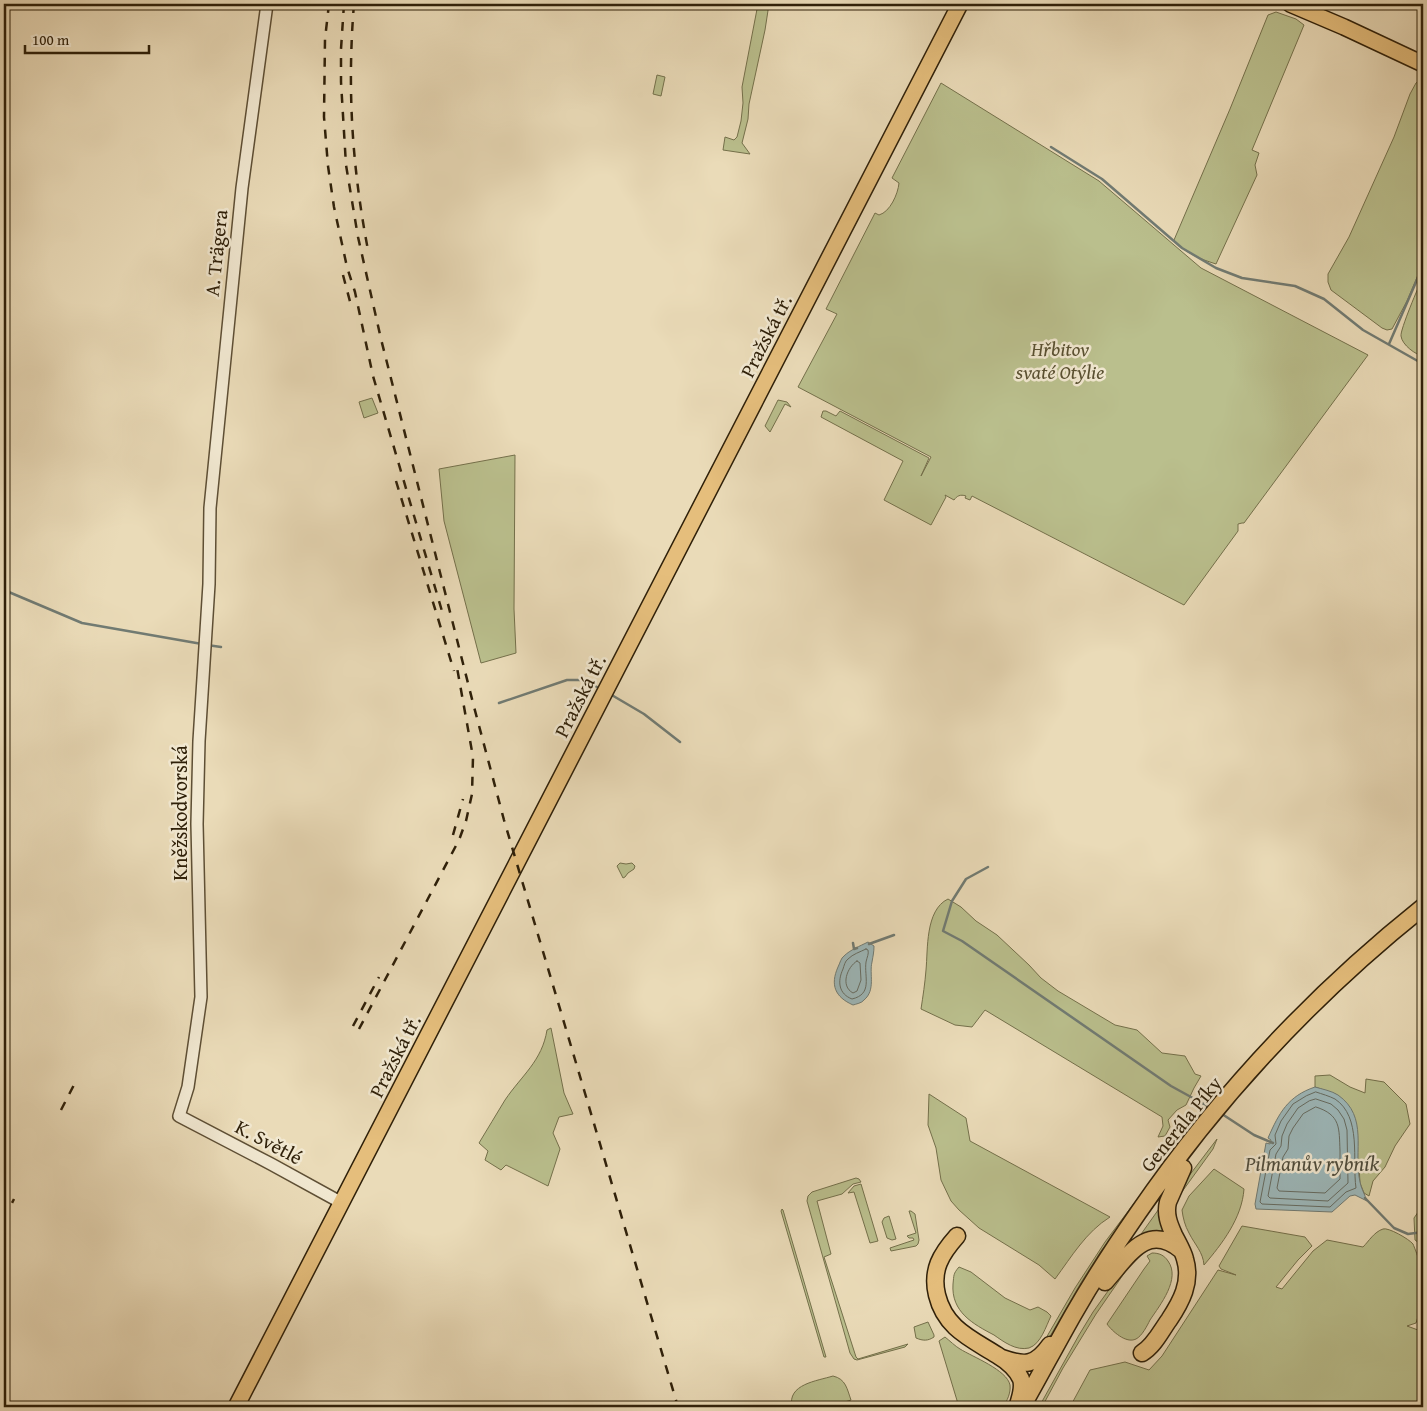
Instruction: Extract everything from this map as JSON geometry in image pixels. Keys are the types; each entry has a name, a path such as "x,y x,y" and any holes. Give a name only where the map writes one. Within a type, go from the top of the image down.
{"highway":[{"name":"Generála Píky","path":"1022,1407 1074,1314 1138,1213 1235,1096 1271,1049 1357,963 1423,907"},
{"name":"Generála Píky","path":"1235,1096 1320,1011 1423,920"},
{"name":"Generála Píky","path":"1034,1407 1105,1282 1210,1126"},
{"path":"1142,1352 1155,1341 1182,1298 1187,1282 1188,1274 1185,1258 1168,1222 1167,1208 1183,1168"},
{"path":"957,1236 944,1252 935,1276 939,1303 951,1323 964,1335 1012,1365 1021,1380 1021,1392 1017,1407"},
{"path":"1105,1282 1134,1250 1145,1241 1163,1239 1181,1250"},
{"path":"1002,1358 1022,1363 1031,1363 1036,1360 1045,1352 1074,1314"}],"main road":[{"name":"Pražská tř.","path":"236,1407 960,4"},
{"path":"1290,4 1423,64"}],"street":[{"name":"A. Trägera","path":"210,508 241,194 267,4"},
{"name":"Kněžskodvorská","path":"179,1116 188,1087 201,997 197,824 199,741 210,557 210,508"},
{"name":"K. Světlé","path":"179,1116 342,1202"}],"green space":[{"path":"758,4 769,4 742,143 750,154 723,150 725,137 734,140 737,137 741,121 742,87"},
{"path":"1276,12 1296,19 1304,25 1252,150 1259,153 1255,165 1257,175 1216,264 1193,255 1174,240 1268,15"},
{"path":"657,75 665,77 661,96 653,94"},
{"path":"1423,80 1423,263 1407,301 1392,329 1387,330 1331,290 1328,274 1349,237 1394,137 1410,94 1416,83"},
{"name":"Hřbitov svaté Otýlie","path":"941,83 1099,181 1201,268 1368,355 1244,523 1238,524 1238,531 1184,605 972,496 970,500 962,495 954,500 945,495 946,497 931,525 884,500 903,461 821,417 823,411 836,416 840,411 929,458 921,476 931,457 798,387 837,314 826,309 875,213 879,215 883,213 893,202 899,183 892,178"},
{"path":"1423,277 1423,356 1417,354 1404,343 1401,332"},
{"path":"372,398 378,413 364,418 359,402"},
{"path":"778,400 787,402 791,407 785,404 770,432 765,426"},
{"path":"515,455 514,609 516,653 481,663 444,521 439,469"},
{"path":"620,863 632,863 635,866 623,878 617,866"},
{"path":"948,899 997,935 1041,978 1058,991 1115,1025 1137,1030 1162,1053 1185,1056 1195,1074 1201,1076 1186,1105 1177,1110 1168,1120 1170,1127 1165,1136 1158,1137 1163,1126 1162,1117 985,1010 972,1027 955,1025 921,1009 931,921 941,904"},
{"path":"551,1028 564,1093 573,1114 559,1117 553,1133 560,1149 548,1186 506,1165 501,1170 485,1160 488,1151 479,1143 505,1100 536,1059 547,1030"},
{"path":"1330,1075 1350,1087 1365,1093 1366,1079 1384,1082 1406,1104 1410,1124 1395,1146 1385,1167 1373,1181 1369,1196 1364,1193 1360,1183 1359,1166 1336,1094 1315,1087 1315,1076"},
{"path":"929,1094 966,1118 970,1141 1110,1217 1087,1237 1055,1279 1039,1265 979,1228 951,1201 941,1180 936,1148 928,1125"},
{"path":"1197,1122 1151,1187 1101,1251 1045,1345 1042,1345 1075,1288 1105,1242"},
{"path":"1217,1139 1213,1149 1176,1200 1179,1189"},
{"path":"1214,1169 1244,1189 1239,1210 1230,1230 1204,1265 1200,1252 1186,1228 1182,1210 1189,1196"},
{"path":"856,1178 861,1182 853,1184 842,1194 817,1201 831,1254 824,1257 856,1357 858,1359 908,1344 905,1347 857,1360 850,1353 807,1201 808,1196 812,1192"},
{"path":"861,1184 878,1241 870,1243 854,1192 848,1193 854,1186"},
{"path":"1423,1205 1423,1246 1415,1240 1414,1218"},
{"path":"1161,1206 1166,1230 1139,1237"},
{"path":"782,1209 826,1357 824,1357 781,1211"},
{"path":"909,1211 915,1214 918,1244 891,1251 890,1248 914,1240 907,1236 916,1233"},
{"path":"889,1216 896,1239 892,1240 887,1238 882,1222 884,1218"},
{"path":"1242,1226 1305,1237 1312,1246 1276,1287 1282,1289 1313,1251 1327,1240 1363,1247 1377,1232 1386,1229 1413,1244 1424,1279 1421,1305 1416,1323 1407,1326 1418,1330 1423,1315 1423,1407 1070,1407 1090,1370 1125,1362 1149,1370 1162,1356 1218,1270 1236,1275 1221,1269 1219,1266"},
{"path":"1160,1244 1158,1247 1146,1249 1134,1259 1096,1314 1042,1407 1039,1407 1093,1312 1136,1252 1147,1245"},
{"path":"1152,1253 1165,1257 1168,1261 1171,1268 1171,1284 1164,1299 1142,1333 1136,1339 1128,1340 1116,1333 1107,1324 1150,1261 1147,1256"},
{"path":"959,1267 971,1272 1005,1298 1030,1310 1038,1307 1047,1312 1051,1316 1037,1343 1024,1349 1015,1347 978,1326 965,1316 960,1310 953,1294 954,1275"},
{"path":"928,1322 934,1337 925,1340 916,1338 914,1327"},
{"path":"945,1337 960,1349 989,1364 1008,1379 1010,1391 1003,1407 959,1407 939,1341"},
{"path":"833,1376 841,1379 847,1388 851,1400 829,1407 792,1407 794,1393 799,1388"}],"water":[{"path":"868,942 874,946 870,992 863,1001 853,1005 838,994 834,985 834,979 843,957"},
{"name":"Pilmanův rybník","path":"1315,1087 1338,1095 1348,1104 1354,1114 1358,1135 1358,1170 1361,1187 1367,1201 1355,1195 1350,1196 1332,1212 1256,1209 1255,1204 1266,1143 1270,1144 1271,1140 1268,1138 1272,1129 1291,1100"}],"waterway":[{"path":"1051,147 1102,179 1182,248 1216,268 1242,278 1295,286 1324,299 1363,330 1423,364"},
{"path":"1389,344 1423,266"},
{"path":"4,590 82,623 202,644"},
{"path":"207,645 221,647"},
{"path":"499,703 567,680 583,680 601,689"},
{"path":"610,694 644,714 680,742"},
{"path":"988,867 966,879 952,901 943,931 962,941 1171,1086 1211,1108"},
{"path":"869,944 894,935"},
{"path":"853,943 854,949 857,948"},
{"path":"1222,1114 1254,1135 1273,1143"},
{"path":"1365,1198 1394,1228 1408,1234 1423,1232"}],"railway":[{"path":"329,4 325,39 324,117 334,207 373,376 444,618"},
{"path":"344,4 341,82 346,165 358,237 381,339 504,820 678,1407"},
{"path":"354,4 351,66 352,127 358,188 368,250"},
{"path":"343,275 352,309"},
{"path":"396,481 454,671"},
{"path":"359,1029 459,840 466,821 472,794 473,757 456,662"},
{"path":"453,835 463,799"},
{"path":"353,1026 379,977"},
{"path":"61,1110 76,1081"},
{"path":"4,1219 14,1199"}]}
